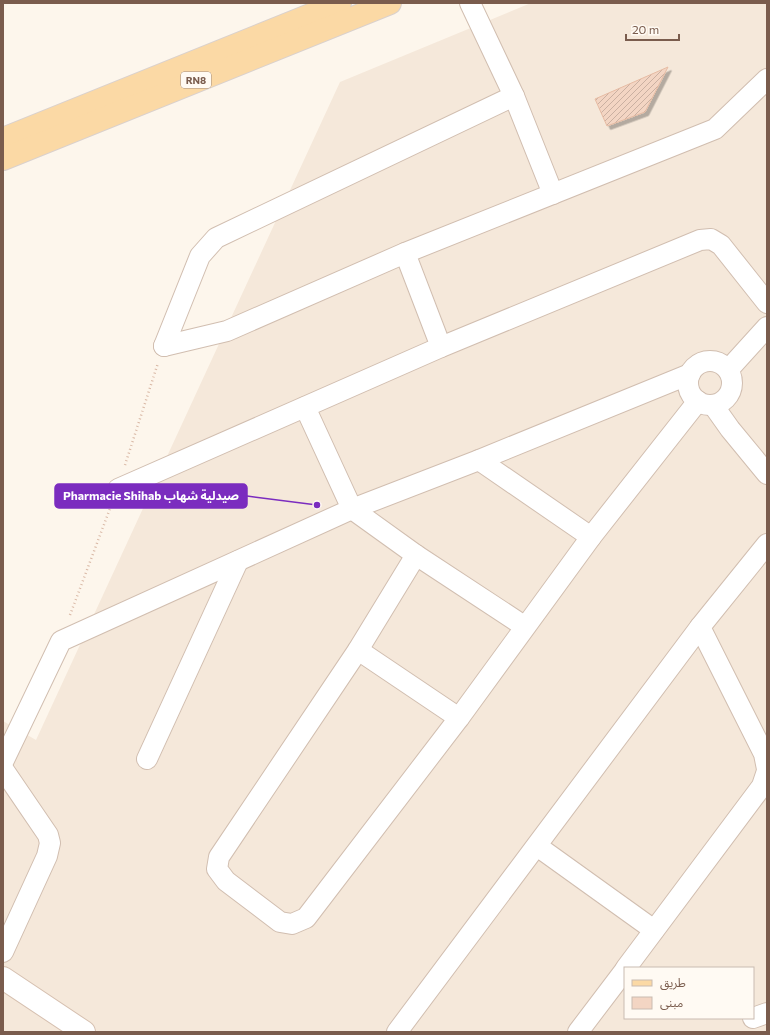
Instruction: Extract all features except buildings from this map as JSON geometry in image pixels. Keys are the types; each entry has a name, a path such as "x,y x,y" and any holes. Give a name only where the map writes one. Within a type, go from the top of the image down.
{"main road":[{"name":"RN8","path":"3,139 340,3"},
{"name":"RN8","path":"3,160 390,3"}],"street":[{"path":"470,3 514,96 552,194"},
{"path":"164,346 227,331 404,253 715,129 767,79"},
{"path":"164,346 200,256 216,238 514,96"},
{"path":"118,489 441,347 700,240 712,239 721,244 767,303"},
{"path":"404,253 441,347"},
{"path":"728,370 767,327"},
{"path":"3,762 61,641 352,509 479,460 690,374 700,363 715,361 728,370 733,384 727,398 706,403 591,537 524,626 459,718 306,918 292,924 280,922 226,881 217,869 219,857 358,650 416,555"},
{"path":"690,374 688,382 689,389 693,396 706,403 730,429 767,474"},
{"path":"305,407 352,509 416,555 524,626"},
{"path":"479,460 591,537"},
{"path":"397,1032 700,627 767,544"},
{"path":"147,759 238,561"},
{"path":"627,967 762,786 767,770 764,754 700,627"},
{"path":"358,650 459,718"},
{"path":"3,769 48,835 50,843 47,856 3,952"},
{"path":"3,786 47,856"},
{"path":"537,846 654,930"},
{"path":"578,1032 624,972"},
{"path":"3,978 84,1032"},
{"path":"754,1018 767,1013"}],"path":[{"path":"61,641 118,489 164,346"}],"shaded area":[{"path":"531,3 767,3 767,1032 3,1032 3,721 36,740 340,82"}],"place":[{"name":"Pharmacie Shihab صيدلية شهاب","path":"317,505"}]}
